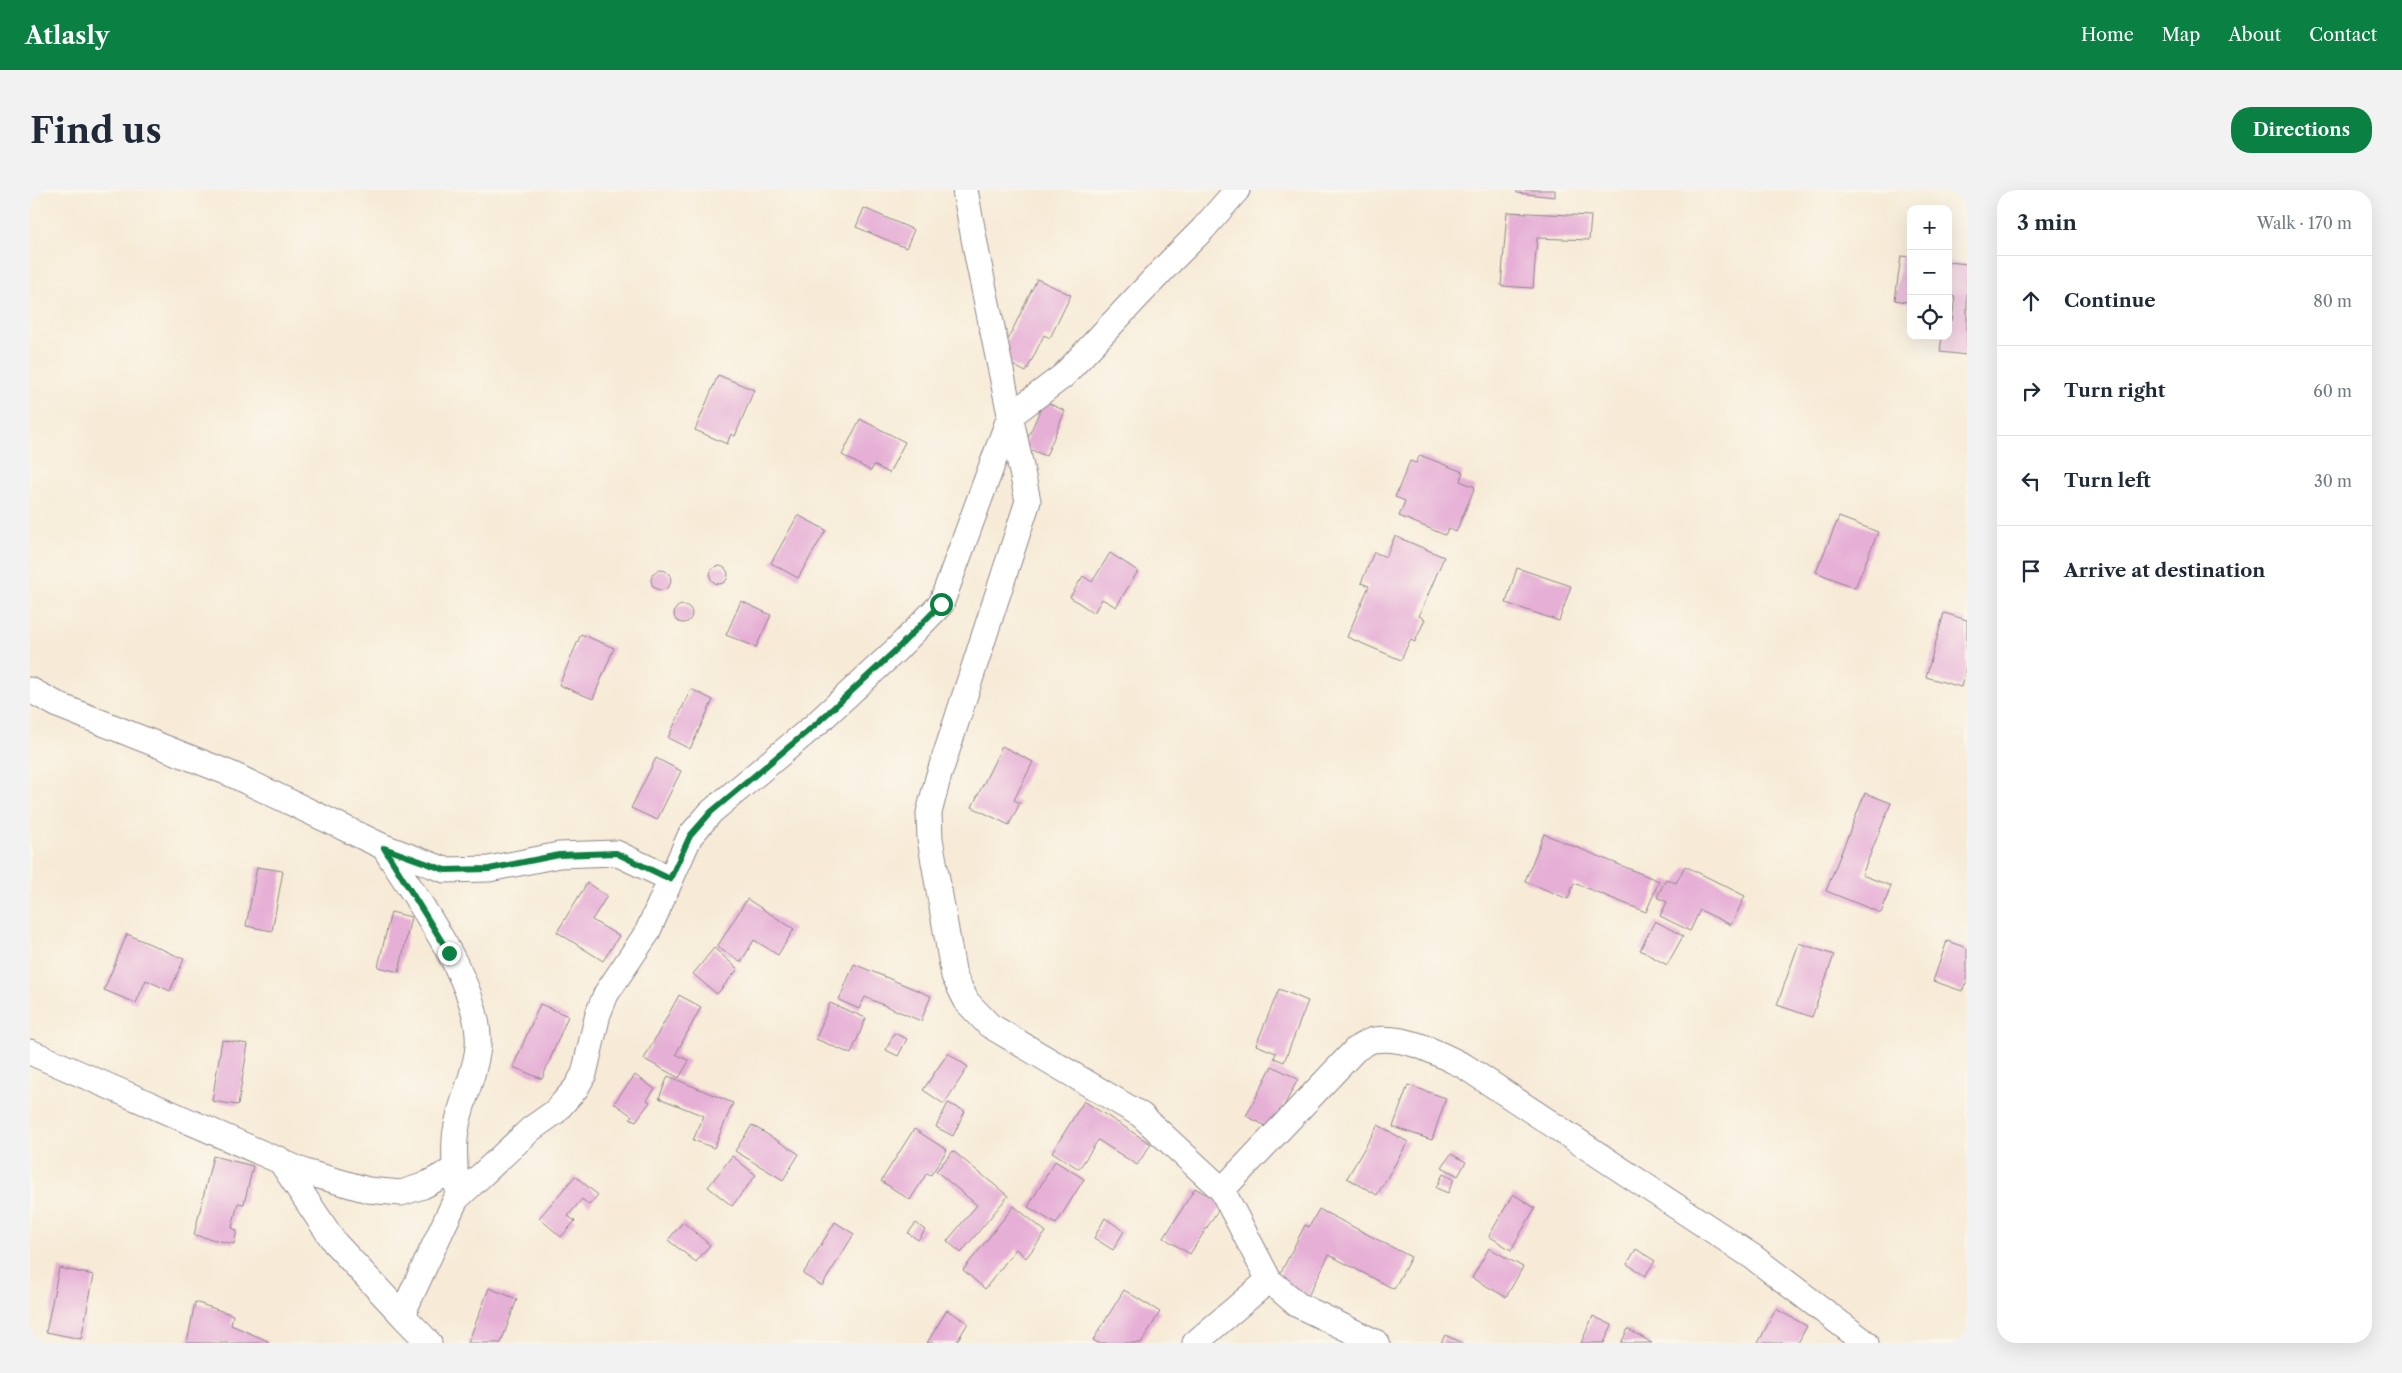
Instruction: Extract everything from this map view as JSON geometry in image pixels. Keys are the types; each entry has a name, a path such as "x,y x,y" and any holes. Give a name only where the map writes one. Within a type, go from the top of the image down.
{"street":[{"path":"965,190 1028,501 938,778 929,813 930,839 954,976 967,1002 989,1025 1141,1115 1222,1190 1269,1280 1298,1304 1377,1343"},
{"path":"405,1318 406,1306 456,1199 531,1129 555,1112 576,1088 584,1074 598,1014 606,994 647,932 690,836 711,812 815,725 896,650 941,604 1010,416 1063,376 1170,261 1203,230 1237,190"},
{"path":"30,690 60,706 231,774 384,848 445,870 489,869 559,855 616,853 670,879"},
{"path":"384,848 449,953 471,1002 478,1027 478,1048 456,1131 456,1199"},
{"path":"1222,1190 1356,1048 1373,1040 1397,1040 1433,1050 1464,1066 1753,1257 1866,1343"},
{"path":"30,1052 279,1159 305,1172 368,1190 400,1193 424,1186 455,1169"},
{"path":"279,1159 335,1243 429,1343"},
{"path":"1195,1343 1269,1280"}],"building":[{"path":"1517,190 1555,190 1555,197 1517,193"},
{"path":"864,208 914,230 906,248 856,227"},
{"path":"1507,212 1591,216 1589,240 1537,238 1533,288 1501,286"},
{"path":"1901,256 1907,257 1907,302 1895,300"},
{"path":"1952,262 1967,264 1967,355 1940,352 1942,340 1952,340 1955,297 1952,297"},
{"path":"1037,279 1071,295 1050,338 1044,335 1026,372 999,358"},
{"path":"718,375 754,390 735,436 731,434 727,444 695,430"},
{"path":"1044,401 1065,411 1046,456 1024,447"},
{"path":"860,419 905,442 889,473 874,465 871,471 842,455"},
{"path":"1420,455 1463,472 1460,481 1475,487 1456,532 1448,529 1445,535 1399,516 1405,501 1395,497 1410,461 1416,463"},
{"path":"798,515 826,530 798,578 771,563"},
{"path":"1839,517 1878,532 1855,588 1816,572"},
{"path":"1395,536 1444,557 1419,616 1425,619 1415,642 1410,640 1401,660 1347,637 1369,586 1361,583 1374,552 1386,557"},
{"path":"1110,553 1138,571 1116,607 1102,599 1094,613 1070,597 1083,576 1092,582"},
{"path":"719,566 725,569 728,575 725,581 719,584 713,581 710,575 713,569"},
{"path":"1517,568 1571,586 1559,621 1506,603"},
{"path":"657,570 665,570 671,576 671,584 665,590 657,590 651,584 651,576"},
{"path":"741,601 771,615 756,647 726,635"},
{"path":"683,605 689,608 692,614 689,620 683,623 677,620 674,614 677,608"},
{"path":"1944,613 1967,620 1967,664 1961,687 1926,677"},
{"path":"581,634 614,648 593,699 559,685"},
{"path":"691,689 713,700 690,749 668,738"},
{"path":"1002,746 1033,762 1014,800 1020,803 1009,825 972,807"},
{"path":"656,758 681,771 657,820 631,808"},
{"path":"1865,793 1891,803 1862,875 1891,886 1881,913 1826,891"},
{"path":"1544,834 1659,881 1646,912 1574,883 1568,899 1525,881"},
{"path":"1685,866 1745,896 1731,925 1700,910 1690,931 1660,916 1667,902 1657,897 1666,879 1676,883"},
{"path":"257,867 283,871 272,931 246,926"},
{"path":"587,883 607,896 592,920 619,936 603,961 557,932"},
{"path":"747,899 794,929 778,955 754,940 741,962 717,947"},
{"path":"391,912 411,917 399,972 378,967"},
{"path":"1655,921 1683,936 1667,965 1640,950"},
{"path":"127,934 184,959 170,991 146,980 136,1003 104,990"},
{"path":"1947,941 1967,948 1967,981 1962,991 1933,981"},
{"path":"1799,943 1834,955 1812,1017 1777,1005"},
{"path":"714,948 738,969 717,994 693,974"},
{"path":"854,964 931,996 921,1021 865,997 859,1009 839,1000"},
{"path":"1279,989 1308,1001 1284,1062 1274,1058 1276,1053 1256,1045"},
{"path":"679,995 701,1007 676,1054 689,1061 679,1078 644,1059"},
{"path":"830,1003 866,1018 851,1054 816,1039"},
{"path":"540,1004 568,1016 542,1079 513,1067"},
{"path":"894,1033 907,1039 898,1056 886,1050"},
{"path":"222,1040 248,1044 238,1105 212,1101"},
{"path":"948,1053 968,1067 944,1104 923,1090"},
{"path":"1272,1066 1298,1079 1272,1129 1246,1116"},
{"path":"635,1075 655,1089 647,1100 650,1102 636,1121 614,1103"},
{"path":"668,1076 733,1103 714,1148 693,1140 704,1116 659,1098"},
{"path":"1408,1085 1446,1098 1432,1140 1393,1127"},
{"path":"1084,1101 1151,1144 1137,1165 1098,1140 1079,1169 1052,1152"},
{"path":"948,1103 965,1111 953,1136 936,1127"},
{"path":"752,1125 799,1154 783,1180 735,1151"},
{"path":"1378,1125 1408,1142 1377,1195 1347,1178"},
{"path":"914,1129 947,1150 931,1175 927,1173 910,1200 881,1181"},
{"path":"953,1151 1008,1196 961,1253 947,1241 977,1205 936,1171"},
{"path":"1451,1154 1466,1162 1458,1176 1442,1167"},
{"path":"213,1156 253,1166 244,1204 238,1203 232,1228 237,1230 234,1244 194,1235"},
{"path":"732,1156 756,1175 732,1206 708,1187"},
{"path":"1055,1161 1084,1179 1056,1224 1028,1207"},
{"path":"1443,1174 1454,1179 1448,1193 1436,1188"},
{"path":"575,1176 598,1195 589,1205 582,1199 568,1216 575,1221 561,1237 539,1218"},
{"path":"1195,1188 1222,1204 1190,1254 1164,1238"},
{"path":"1513,1194 1535,1208 1511,1250 1489,1236"},
{"path":"1014,1206 1046,1232 1026,1258 1016,1249 985,1289 963,1270"},
{"path":"1319,1209 1411,1257 1394,1289 1329,1255 1308,1296 1277,1280 1305,1225 1309,1227"},
{"path":"1105,1218 1124,1231 1113,1250 1094,1238"},
{"path":"683,1222 710,1245 696,1262 668,1240"},
{"path":"835,1222 854,1234 822,1286 803,1274"},
{"path":"916,1223 925,1230 918,1240 908,1233"},
{"path":"1489,1248 1523,1267 1506,1297 1472,1278"},
{"path":"1636,1249 1655,1261 1645,1276 1627,1264"},
{"path":"59,1268 94,1275 81,1339 46,1332"},
{"path":"489,1288 517,1299 501,1343 468,1343"},
{"path":"1124,1290 1160,1312 1141,1343 1098,1343 1093,1340"},
{"path":"195,1302 233,1315 231,1325 268,1341 267,1343 187,1343"},
{"path":"1776,1309 1807,1326 1798,1343 1758,1343"},
{"path":"947,1310 968,1323 956,1343 927,1343"},
{"path":"1593,1316 1612,1325 1604,1343 1581,1343"},
{"path":"1628,1329 1652,1343 1621,1343"},
{"path":"1445,1335 1463,1343 1441,1343"}],"route":[{"path":"449,953 384,848 445,870 489,869 559,855 616,853 670,879 690,836 711,812 815,725 896,650 941,604"}]}
